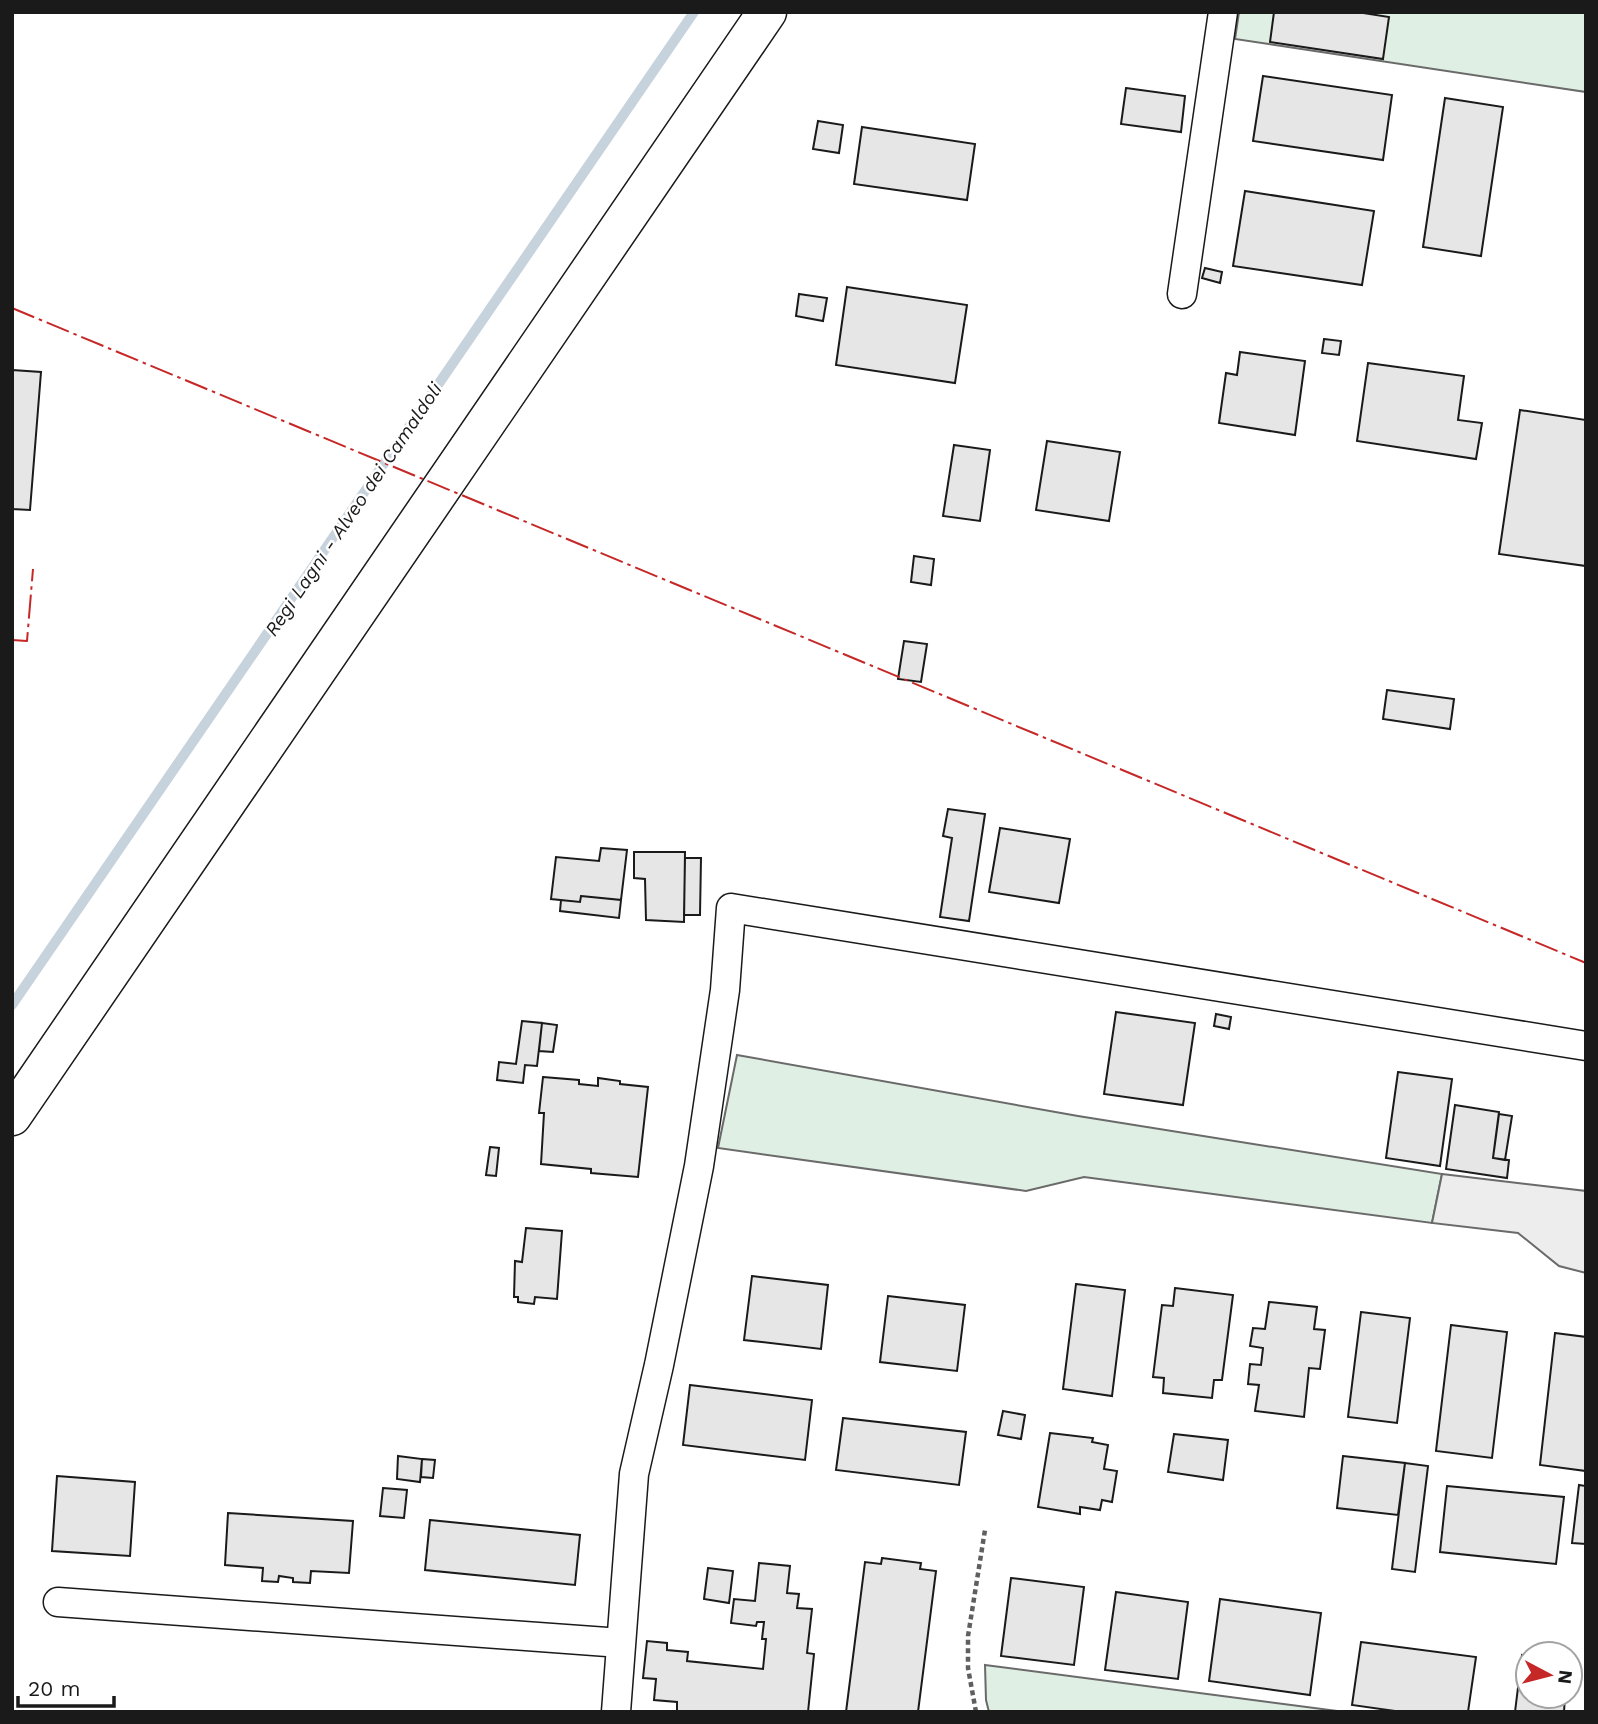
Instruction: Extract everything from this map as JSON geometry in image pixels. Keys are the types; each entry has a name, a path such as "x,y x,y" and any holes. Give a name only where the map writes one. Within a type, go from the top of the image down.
{"street":[{"path":"12,1116 767,12"},
{"path":"1182,294 1223,12"},
{"path":"616,1712 634,1474 699,1166 725,990 731,908 1586,1046"},
{"path":"58,1602 621,1643"}],"path":[{"path":"976,1712 968,1668 968,1636 985,1530"}],"green space":[{"path":"1239,12 1586,12 1586,92 1235,39"},
{"path":"737,1055 1078,1116 1442,1174 1432,1223 1084,1177 1026,1191 718,1148"},
{"path":"985,1665 1345,1712 989,1712"}],"shaded area":[{"path":"1442,1174 1586,1191 1586,1273 1559,1266 1518,1233 1432,1223"}],"building":[{"path":"1274,12 1357,12 1389,17 1383,59 1270,42"},
{"path":"1263,76 1392,95 1383,160 1253,141"},
{"path":"1126,88 1185,96 1181,132 1121,124"},
{"path":"1445,98 1503,107 1481,256 1423,247"},
{"path":"818,121 843,125 839,153 813,149"},
{"path":"862,127 975,144 967,200 854,184"},
{"path":"1245,191 1374,211 1362,285 1233,266"},
{"path":"1205,268 1222,272 1220,283 1202,278"},
{"path":"847,287 967,305 955,383 836,365"},
{"path":"799,294 827,298 823,321 796,316"},
{"path":"1324,339 1341,341 1339,355 1322,353"},
{"path":"1240,352 1305,361 1295,435 1219,423 1226,373 1237,375"},
{"path":"1368,363 1464,376 1458,420 1482,423 1476,459 1357,441"},
{"path":"12,370 41,372 30,510 12,509"},
{"path":"1520,410 1586,420 1586,566 1499,554"},
{"path":"1047,441 1120,452 1109,521 1036,510"},
{"path":"954,445 990,450 980,521 943,516"},
{"path":"914,556 934,559 931,585 911,582"},
{"path":"904,641 927,644 921,682 898,679"},
{"path":"1387,690 1454,699 1450,729 1383,719"},
{"path":"948,809 985,814 969,921 940,917 952,838 943,836"},
{"path":"1000,828 1070,839 1059,903 989,892"},
{"path":"601,848 627,850 621,900 581,896 580,902 551,899 556,857 599,861"},
{"path":"634,852 685,852 684,922 646,920 645,879 634,878"},
{"path":"685,858 701,858 700,915 684,915"},
{"path":"581,896 621,900 619,918 560,911 561,900 580,902"},
{"path":"1116,1012 1195,1023 1183,1105 1104,1094"},
{"path":"1216,1014 1231,1017 1229,1029 1214,1026"},
{"path":"522,1021 542,1023 537,1066 525,1065 523,1083 497,1080 499,1062 516,1064"},
{"path":"542,1023 557,1025 553,1052 539,1051"},
{"path":"1398,1072 1452,1079 1440,1166 1386,1158"},
{"path":"543,1077 579,1080 579,1084 598,1086 598,1078 648,1087 638,1177 591,1173 591,1169 541,1164 544,1113 539,1113"},
{"path":"1455,1105 1499,1112 1493,1158 1509,1160 1507,1178 1446,1169"},
{"path":"1499,1114 1512,1116 1505,1160 1493,1158"},
{"path":"490,1147 499,1148 496,1176 486,1175"},
{"path":"526,1228 562,1231 557,1299 535,1297 534,1304 518,1302 518,1297 514,1297 515,1261 522,1262"},
{"path":"752,1276 828,1285 821,1349 744,1340"},
{"path":"1076,1284 1125,1290 1112,1396 1063,1389"},
{"path":"1175,1288 1233,1295 1222,1380 1214,1380 1212,1398 1163,1393 1164,1378 1153,1377 1162,1305 1173,1306"},
{"path":"888,1296 965,1305 957,1371 880,1362"},
{"path":"1269,1302 1317,1307 1314,1329 1325,1330 1320,1369 1309,1368 1304,1417 1255,1411 1259,1385 1248,1384 1250,1364 1261,1365 1263,1348 1250,1346 1253,1328 1265,1329"},
{"path":"1361,1312 1410,1318 1397,1423 1348,1417"},
{"path":"1451,1325 1507,1332 1492,1458 1436,1451"},
{"path":"1555,1333 1586,1337 1586,1471 1540,1465"},
{"path":"690,1385 812,1400 805,1460 683,1445"},
{"path":"1003,1411 1025,1415 1021,1439 998,1435"},
{"path":"843,1418 966,1432 959,1485 836,1470"},
{"path":"1050,1433 1093,1438 1092,1442 1108,1445 1104,1469 1117,1471 1112,1502 1102,1500 1100,1510 1080,1507 1080,1514 1038,1507"},
{"path":"1174,1434 1228,1440 1223,1480 1168,1472"},
{"path":"398,1456 422,1459 420,1482 397,1479"},
{"path":"1343,1456 1405,1463 1398,1515 1337,1508"},
{"path":"422,1459 435,1460 433,1478 421,1477"},
{"path":"1405,1463 1428,1466 1415,1572 1392,1569"},
{"path":"57,1476 135,1482 130,1556 52,1551"},
{"path":"1579,1485 1586,1486 1586,1544 1572,1543"},
{"path":"1447,1486 1564,1497 1556,1564 1440,1552"},
{"path":"383,1488 407,1490 404,1518 380,1516"},
{"path":"228,1513 353,1521 349,1573 311,1571 310,1583 293,1582 293,1578 279,1576 278,1582 262,1581 263,1568 225,1565"},
{"path":"430,1520 580,1535 575,1585 425,1570"},
{"path":"882,1558 921,1563 920,1569 936,1571 918,1712 846,1712 865,1562 881,1564"},
{"path":"759,1563 790,1566 787,1593 799,1594 797,1608 812,1609 807,1653 814,1654 808,1712 688,1712 677,1711 677,1702 654,1700 656,1679 643,1678 647,1641 667,1643 667,1650 688,1652 687,1661 763,1669 766,1639 762,1639 764,1622 757,1622 756,1626 731,1623 734,1599 755,1601"},
{"path":"708,1568 733,1571 729,1603 704,1599"},
{"path":"1011,1578 1084,1587 1074,1665 1001,1656"},
{"path":"1116,1592 1188,1602 1178,1679 1105,1670"},
{"path":"1220,1599 1321,1613 1310,1695 1209,1681"},
{"path":"1361,1642 1476,1657 1468,1712 1402,1712 1352,1705"},
{"path":"1515,1710 1564,1710 1564,1712"}],"waterway":[{"name":"Regi Lagni - Alveo dei Camaldoli","path":"12,1005 694,12"}],"power":[{"path":"12,308 1586,963"},
{"path":"12,640 27,641 33,569"}]}
